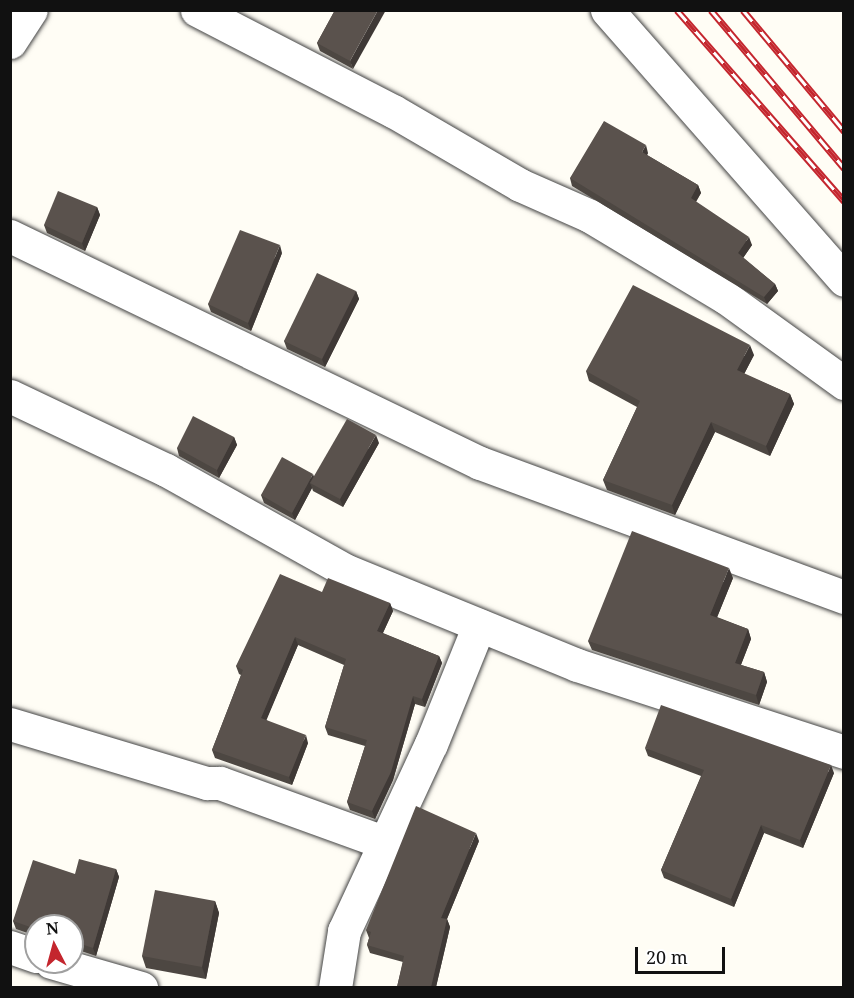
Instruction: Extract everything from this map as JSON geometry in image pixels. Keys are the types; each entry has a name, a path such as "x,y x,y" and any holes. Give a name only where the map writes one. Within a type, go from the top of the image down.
{"street":[{"path":"10,42 31,10"},
{"path":"198,10 393,111 520,184 590,216 725,297 843,382"},
{"path":"607,10 843,280"},
{"path":"10,236 480,463 843,597"},
{"path":"10,396 166,470 315,557 479,625 674,699 843,752"},
{"path":"335,987 344,931 386,843 479,625"},
{"path":"10,724 207,783 220,783 386,843"},
{"path":"84,972 128,986"}],"building":[{"path":"335,10 378,10 350,61 317,43"},
{"path":"604,121 646,145 642,152 698,185 691,198 749,237 738,253 775,284 764,297 570,178"},
{"path":"58,191 97,207 82,243 44,225"},
{"path":"240,230 280,245 248,323 208,304"},
{"path":"317,273 356,291 322,359 284,341"},
{"path":"633,285 750,345 737,370 790,394 766,446 711,422 672,505 603,480 640,401 586,371"},
{"path":"193,416 234,437 217,470 177,448"},
{"path":"347,419 376,435 340,499 310,483"},
{"path":"282,457 313,474 292,513 261,495"},
{"path":"632,531 729,568 710,615 748,629 735,663 764,672 756,695 588,641"},
{"path":"280,574 322,592 328,578 390,603 377,631 439,656 422,699 413,696 391,772 372,811 347,802 367,740 325,727 346,659 295,637 261,718 306,735 289,777 212,750 243,670 236,666"},
{"path":"661,705 831,765 800,840 761,825 731,899 661,870 704,770 645,748"},
{"path":"416,806 476,833 441,918 447,919 431,987 397,987 404,956 367,945 371,932 366,930"},
{"path":"79,859 116,869 93,948 84,945 84,914 24,914 24,925 13,921 33,860 75,874"},
{"path":"155,890 215,901 202,967 142,956"}],"railway":[{"path":"677,10 844,201"},
{"path":"711,10 844,168"},
{"path":"743,10 844,131"}]}
